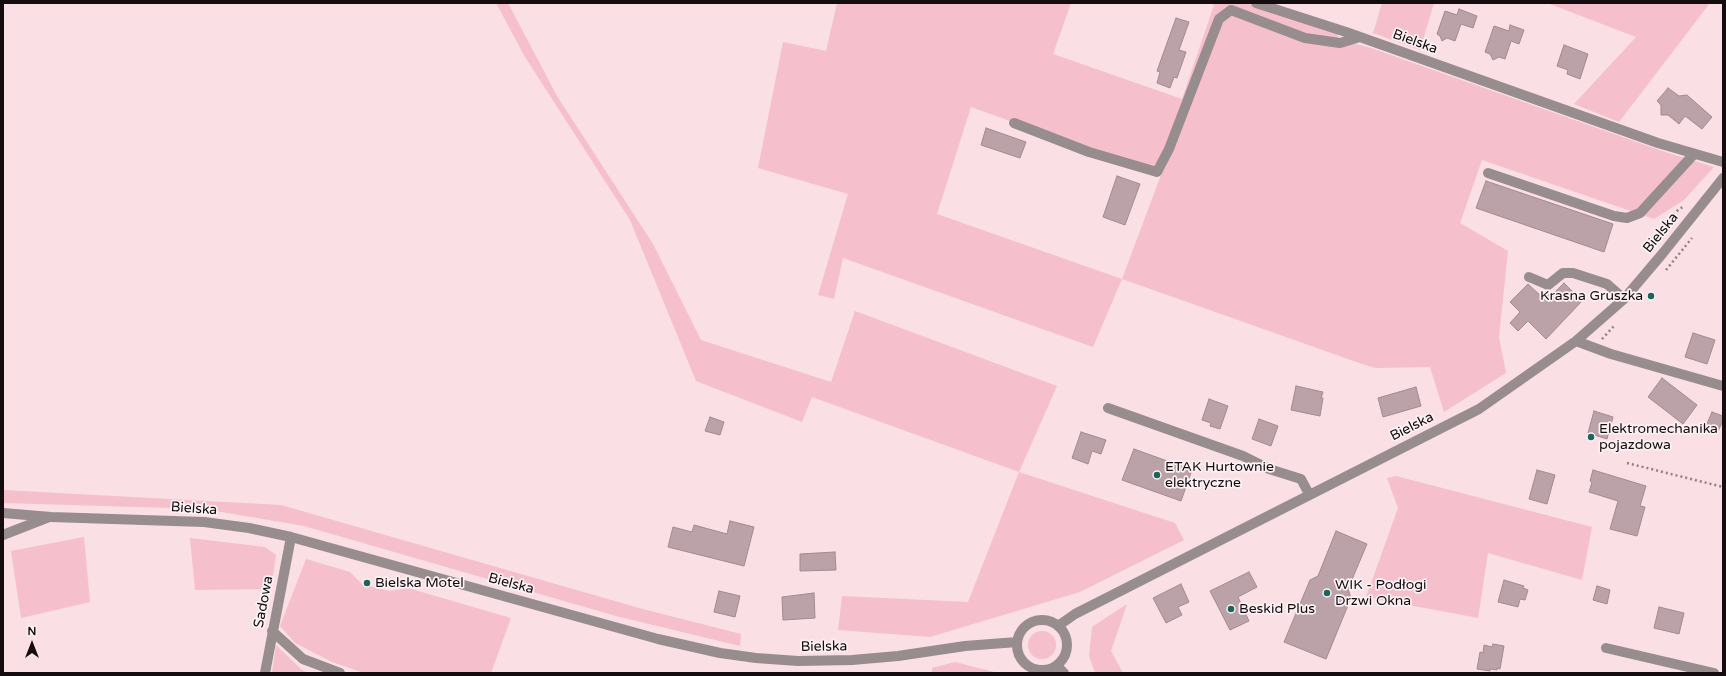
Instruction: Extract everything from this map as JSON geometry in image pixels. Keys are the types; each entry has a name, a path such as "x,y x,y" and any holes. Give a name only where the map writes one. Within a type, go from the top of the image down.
{"street":[{"name":"Bielska","path":"1256,3 1360,37 1658,143 1723,162"},
{"path":"1014,123 1089,152 1157,172 1169,149 1219,19 1231,10 1305,38 1340,43 1360,37"},
{"path":"1488,173 1614,216 1627,218 1640,213 1694,154"},
{"name":"Bielska","path":"1058,626 1075,614 1479,408 1576,342 1624,299 1723,178"},
{"path":"1529,277 1548,285 1564,273 1573,273 1607,284 1624,299"},
{"path":"1576,342 1611,354 1723,386"},
{"path":"1108,408 1243,456 1269,469 1301,480 1309,494"},
{"path":"3,513 51,517"},
{"name":"Bielska","path":"3,535 51,517 204,522 249,528 291,537 658,639 720,653 798,662 852,660 898,656 965,646 1017,642"},
{"name":"Sadowa","path":"265,673 291,537"},
{"path":"1043,620 1058,626 1063,631 1067,646 1066,654 1060,669 1041,671 1033,669 1020,659 1017,651 1017,642 1023,628 1036,621 1043,620"},
{"path":"272,631 303,659 340,673"},
{"path":"1606,648 1714,673"}],"path":[{"path":"1627,463 1723,487"}],"shaded area":[{"path":"496,3 508,3 557,96 653,244 701,340 831,382 855,311 1057,386 1019,472 812,397 802,422 696,381 630,220 525,57"},
{"path":"837,3 1071,3 1053,54 1182,99 1214,5 1209,3 1246,3 1338,34 1338,39 1371,48 1665,152 1714,167 1684,200 1654,219 1482,160 1460,223 1508,251 1499,337 1506,373 1444,412 1430,367 1376,368 1365,365 1122,279 1093,347 843,258 834,299 818,295 848,194 758,168 783,42 826,51","holes":["971,107 1161,175 1122,279 937,214"]},
{"path":"1382,3 1434,3 1420,50 1373,33"},
{"path":"1547,3 1710,3 1619,122 1574,104 1636,37"},
{"path":"1019,472 1175,523 1184,540 1080,592 930,637 838,630 842,596 968,602"},
{"path":"1396,476 1592,527 1582,580 1488,553 1478,618 1366,597 1398,508 1387,478"},
{"path":"3,490 281,505 639,608 741,634 740,646 616,616 304,526 204,509 3,503"},
{"path":"84,537 90,602 21,618 11,551"},
{"path":"190,538 265,547 276,555 271,589 195,590"},
{"path":"306,559 350,572 362,584 389,591 408,588 511,618 491,673 364,673 332,662 295,643 280,626"},
{"path":"1127,604 1111,651 1123,673 1095,673 1089,656 1092,627"},
{"path":"1042,631 1052,635 1056,645 1052,655 1042,659 1032,655 1028,645 1032,635"},
{"path":"276,645 302,670 308,673 272,673"},
{"path":"955,662 998,673 932,673 932,668"}],"building":[{"path":"1459,9 1477,16 1473,28 1461,24 1455,41 1447,38 1442,41 1440,36 1437,34 1445,11 1457,15"},
{"path":"1176,18 1189,22 1179,50 1186,52 1177,78 1174,77 1170,88 1157,83 1160,72 1157,71"},
{"path":"1510,25 1524,30 1519,44 1511,41 1505,59 1499,57 1493,60 1490,54 1485,52 1494,26 1509,31"},
{"path":"1564,45 1588,54 1580,79 1567,74 1568,70 1557,66"},
{"path":"1668,88 1679,96 1687,95 1712,117 1702,129 1685,116 1679,124 1668,115 1661,115 1661,105 1657,101"},
{"path":"986,128 1026,142 1020,158 981,145"},
{"path":"1117,176 1140,184 1125,225 1103,217"},
{"path":"1486,181 1613,224 1604,252 1476,208"},
{"path":"1564,283 1582,301 1546,339 1528,321 1518,331 1510,323 1520,312 1510,302 1528,284 1543,298 1549,292 1552,295"},
{"path":"1693,333 1715,340 1707,364 1685,357"},
{"path":"1662,378 1697,405 1683,424 1648,397"},
{"path":"1296,386 1323,392 1321,398 1323,398 1320,416 1291,410"},
{"path":"1416,387 1421,406 1383,417 1378,398"},
{"path":"1209,399 1228,406 1220,429 1210,426 1211,423 1202,420"},
{"path":"1594,411 1613,417 1607,439 1588,433"},
{"path":"1712,412 1723,416 1723,421 1718,431 1706,426"},
{"path":"710,417 724,422 720,435 705,431"},
{"path":"1259,419 1278,426 1271,446 1252,439"},
{"path":"1081,432 1106,440 1101,454 1092,451 1088,464 1072,458"},
{"name":"ETAK Hurtownie elektryczne","path":"1134,449 1192,470 1181,501 1122,480"},
{"path":"1537,470 1555,475 1547,504 1529,499"},
{"path":"1593,470 1646,486 1640,506 1645,507 1637,536 1610,529 1618,501 1589,492"},
{"path":"730,521 754,527 744,566 668,547 673,527 692,532 694,525 727,534"},
{"name":"WIK - Podłogi Drzwi Okna","path":"1336,531 1367,544 1348,589 1351,598 1326,659 1284,642 1310,580 1318,576"},
{"path":"835,552 836,570 800,571 800,554"},
{"name":"Beskid Plus","path":"1249,572 1257,587 1238,597 1249,621 1230,630 1210,591"},
{"path":"1504,580 1524,586 1523,588 1528,590 1525,600 1520,599 1518,607 1498,602"},
{"path":"1181,584 1189,602 1178,607 1182,615 1166,623 1153,598"},
{"path":"1597,586 1610,590 1607,604 1593,600"},
{"path":"719,591 740,596 735,617 714,612"},
{"path":"814,593 815,618 783,620 782,597"},
{"path":"1659,607 1684,613 1679,634 1654,628"},
{"path":"1493,644 1504,646 1500,669 1490,669 1490,671 1477,669 1480,652 1483,653 1484,645 1492,647"}],"place":[{"name":"Krasna Gruszka","path":"1651,296"},
{"name":"Elektromechanika pojazdowa","path":"1591,437"},
{"name":"ETAK Hurtownie elektryczne","path":"1157,475"},
{"name":"Bielska Motel","path":"367,583"},
{"name":"WIK - Podłogi Drzwi Okna","path":"1327,593"},
{"name":"Beskid Plus","path":"1231,609"}]}
